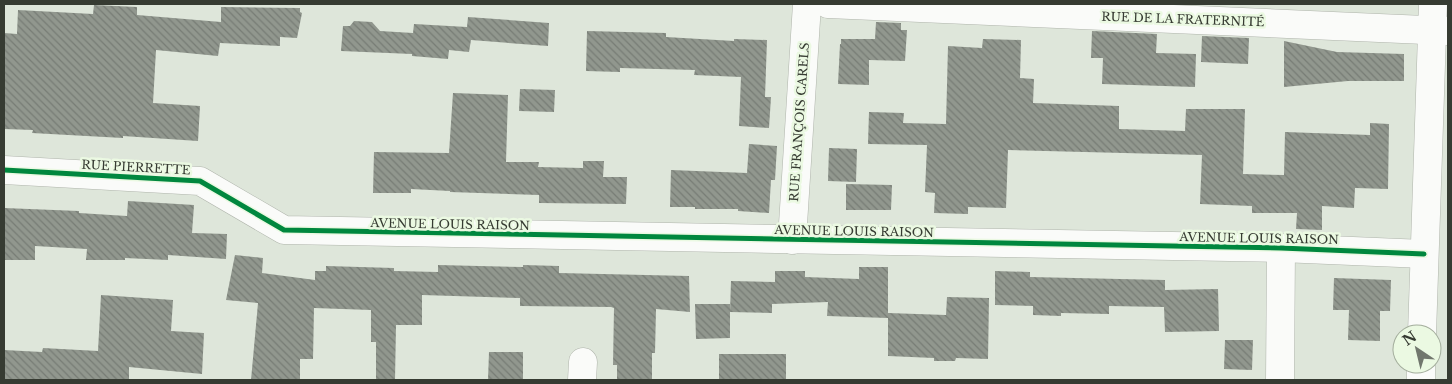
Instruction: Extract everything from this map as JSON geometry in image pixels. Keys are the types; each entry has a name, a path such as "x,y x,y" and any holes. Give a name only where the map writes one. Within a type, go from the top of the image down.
{"street":[{"name":"RUE FRANÇOIS CARELS","path":"792,240 807,4"},
{"name":"RUE DE LA FRATERNITÉ","path":"828,4 1314,14 1438,22"},
{"path":"1422,324 1424,254 1438,22"},
{"name":"RUE PIERRETTE","path":"4,170 200,181 284,230"},
{"name":"AVENUE LOUIS RAISON","path":"284,230 1281,248 1424,254"},
{"path":"1280,380 1281,248"}],"building":[{"path":"94,5 137,7 137,15 221,22 221,7 300,8 302,13 297,38 280,37 280,46 220,43 218,56 156,50 153,103 200,106 198,141 32,133 33,130 4,129 4,33 17,34 18,10 93,14"},
{"path":"468,17 549,23 548,46 471,40 469,52 449,50 448,59 412,56 412,54 341,51 343,26 350,26 354,21 372,22 380,31 413,33 414,24 467,27"},
{"path":"876,22 901,23 901,30 907,30 905,61 869,60 869,85 838,84 841,39 875,39"},
{"path":"587,31 666,33 666,37 734,41 734,39 767,40 765,97 771,97 769,128 739,126 741,77 694,75 695,70 620,68 620,72 586,71"},
{"path":"1092,31 1157,34 1156,53 1196,54 1195,87 1102,84 1103,58 1091,58"},
{"path":"1202,36 1249,38 1248,64 1201,62"},
{"path":"983,39 1021,40 1020,78 1034,79 1033,103 1119,106 1119,129 1185,131 1186,109 1245,109 1243,174 1284,175 1285,132 1370,135 1370,123 1389,124 1388,189 1355,188 1354,208 1322,206 1322,230 1296,229 1297,213 1252,213 1252,206 1200,204 1202,155 1008,150 1006,208 968,207 968,214 934,213 935,193 925,192 927,145 868,144 869,112 904,113 903,123 946,124 948,46 982,48"},
{"path":"1284,41 1337,52 1404,54 1404,81 1348,81 1284,87"},
{"path":"520,89 555,90 554,112 519,111"},
{"path":"453,93 508,95 506,162 539,162 538,167 583,168 583,161 604,161 603,177 627,177 626,204 539,203 539,195 411,189 411,193 373,193 374,152 449,153"},
{"path":"749,144 777,146 775,180 771,180 769,213 738,211 738,209 670,207 671,170 747,173"},
{"path":"829,148 857,149 856,182 828,181"},
{"path":"846,184 892,185 891,210 846,210"},
{"path":"128,201 194,205 192,233 227,234 226,259 168,255 168,260 125,258 125,260 86,260 87,249 35,246 35,260 4,260 4,208 79,211 79,213 127,216"},
{"path":"235,255 263,258 262,273 315,280 315,271 326,271 326,266 394,268 394,271 438,272 438,265 523,267 523,265 559,266 559,273 689,276 690,312 656,309 655,353 652,353 652,380 617,380 617,365 613,365 614,308 520,306 520,298 422,295 422,325 396,325 395,380 376,380 376,342 371,342 371,310 314,308 313,359 300,359 300,380 251,380 258,303 226,300"},
{"path":"859,267 888,267 888,313 946,315 947,297 989,298 988,359 956,358 955,361 934,361 934,358 888,356 888,318 827,316 828,302 772,304 772,313 730,312 731,281 775,282 775,271 805,271 805,277 859,279"},
{"path":"995,271 1030,272 1030,277 1165,280 1165,290 1218,289 1219,331 1165,332 1164,307 1109,306 1109,314 1061,313 1061,316 1033,315 1033,306 995,305"},
{"path":"1334,278 1391,280 1390,311 1380,311 1380,341 1348,340 1349,310 1333,310"},
{"path":"101,295 173,300 171,331 204,333 202,374 129,367 129,380 4,380 4,350 42,352 43,348 98,351"},
{"path":"695,304 730,304 730,338 696,339"},
{"path":"1225,340 1253,340 1252,370 1224,369"},
{"path":"489,352 523,352 523,380 488,380"},
{"path":"719,354 786,354 786,380 719,380"}],"cycle path":[{"path":"4,170 200,181 284,230 1281,248 1424,254"}]}
